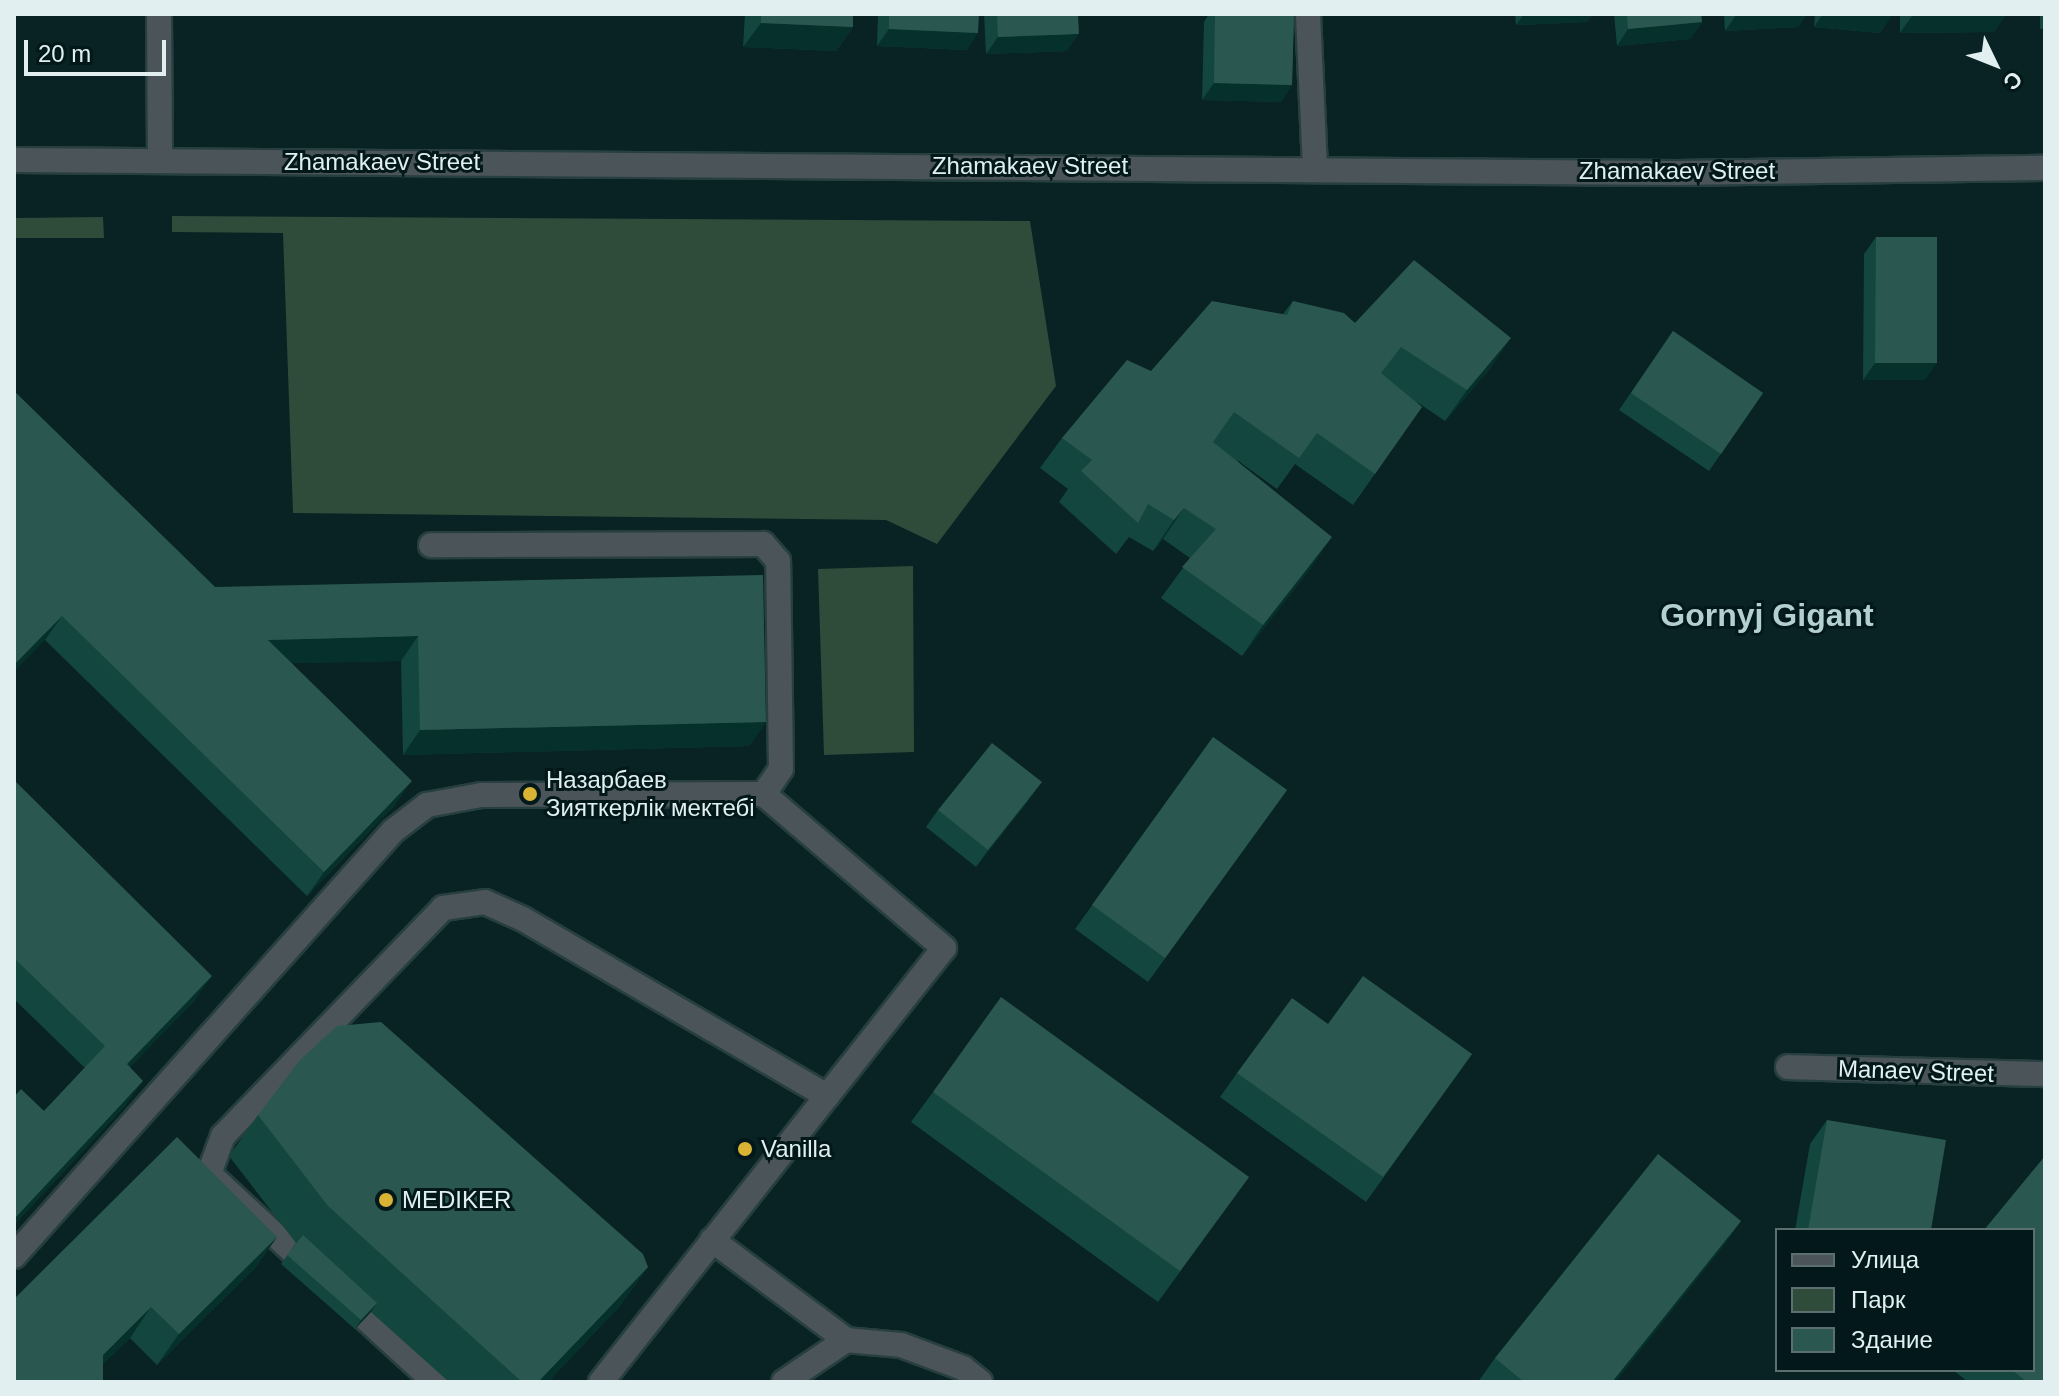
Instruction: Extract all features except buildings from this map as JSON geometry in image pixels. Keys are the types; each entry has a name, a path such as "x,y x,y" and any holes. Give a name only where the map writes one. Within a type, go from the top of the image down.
{"street":[{"path":"159,14 160,161"},
{"path":"1308,14 1315,168"},
{"name":"Zhamakaev Street","path":"14,160 1676,173 2045,168"},
{"path":"431,545 763,544 778,561 781,769 764,794"},
{"path":"14,1256 393,831 427,805 481,795 764,794 944,948 601,1382"},
{"path":"435,1382 209,1174 223,1136 443,908 485,902 523,919 827,1096"},
{"name":"Manaev Street","path":"1788,1067 2045,1074"},
{"path":"712,1240 846,1340 901,1345 963,1368 980,1382"},
{"path":"784,1382 846,1340"}],"green space":[{"path":"172,216 1030,221 1056,386 937,544 886,520 293,513 283,233 172,232"},
{"path":"103,217 104,238 14,238 14,218"},
{"path":"913,566 914,752 824,755 818,569"}],"place":[{"name":"Назарбаев Зияткерлік мектебі","path":"530,794"},
{"name":"Vanilla","path":"745,1149"},
{"name":"MEDIKER","path":"386,1200"}],"district":[{"name":"Gornyj Gigant","path":"1767,615"}]}
